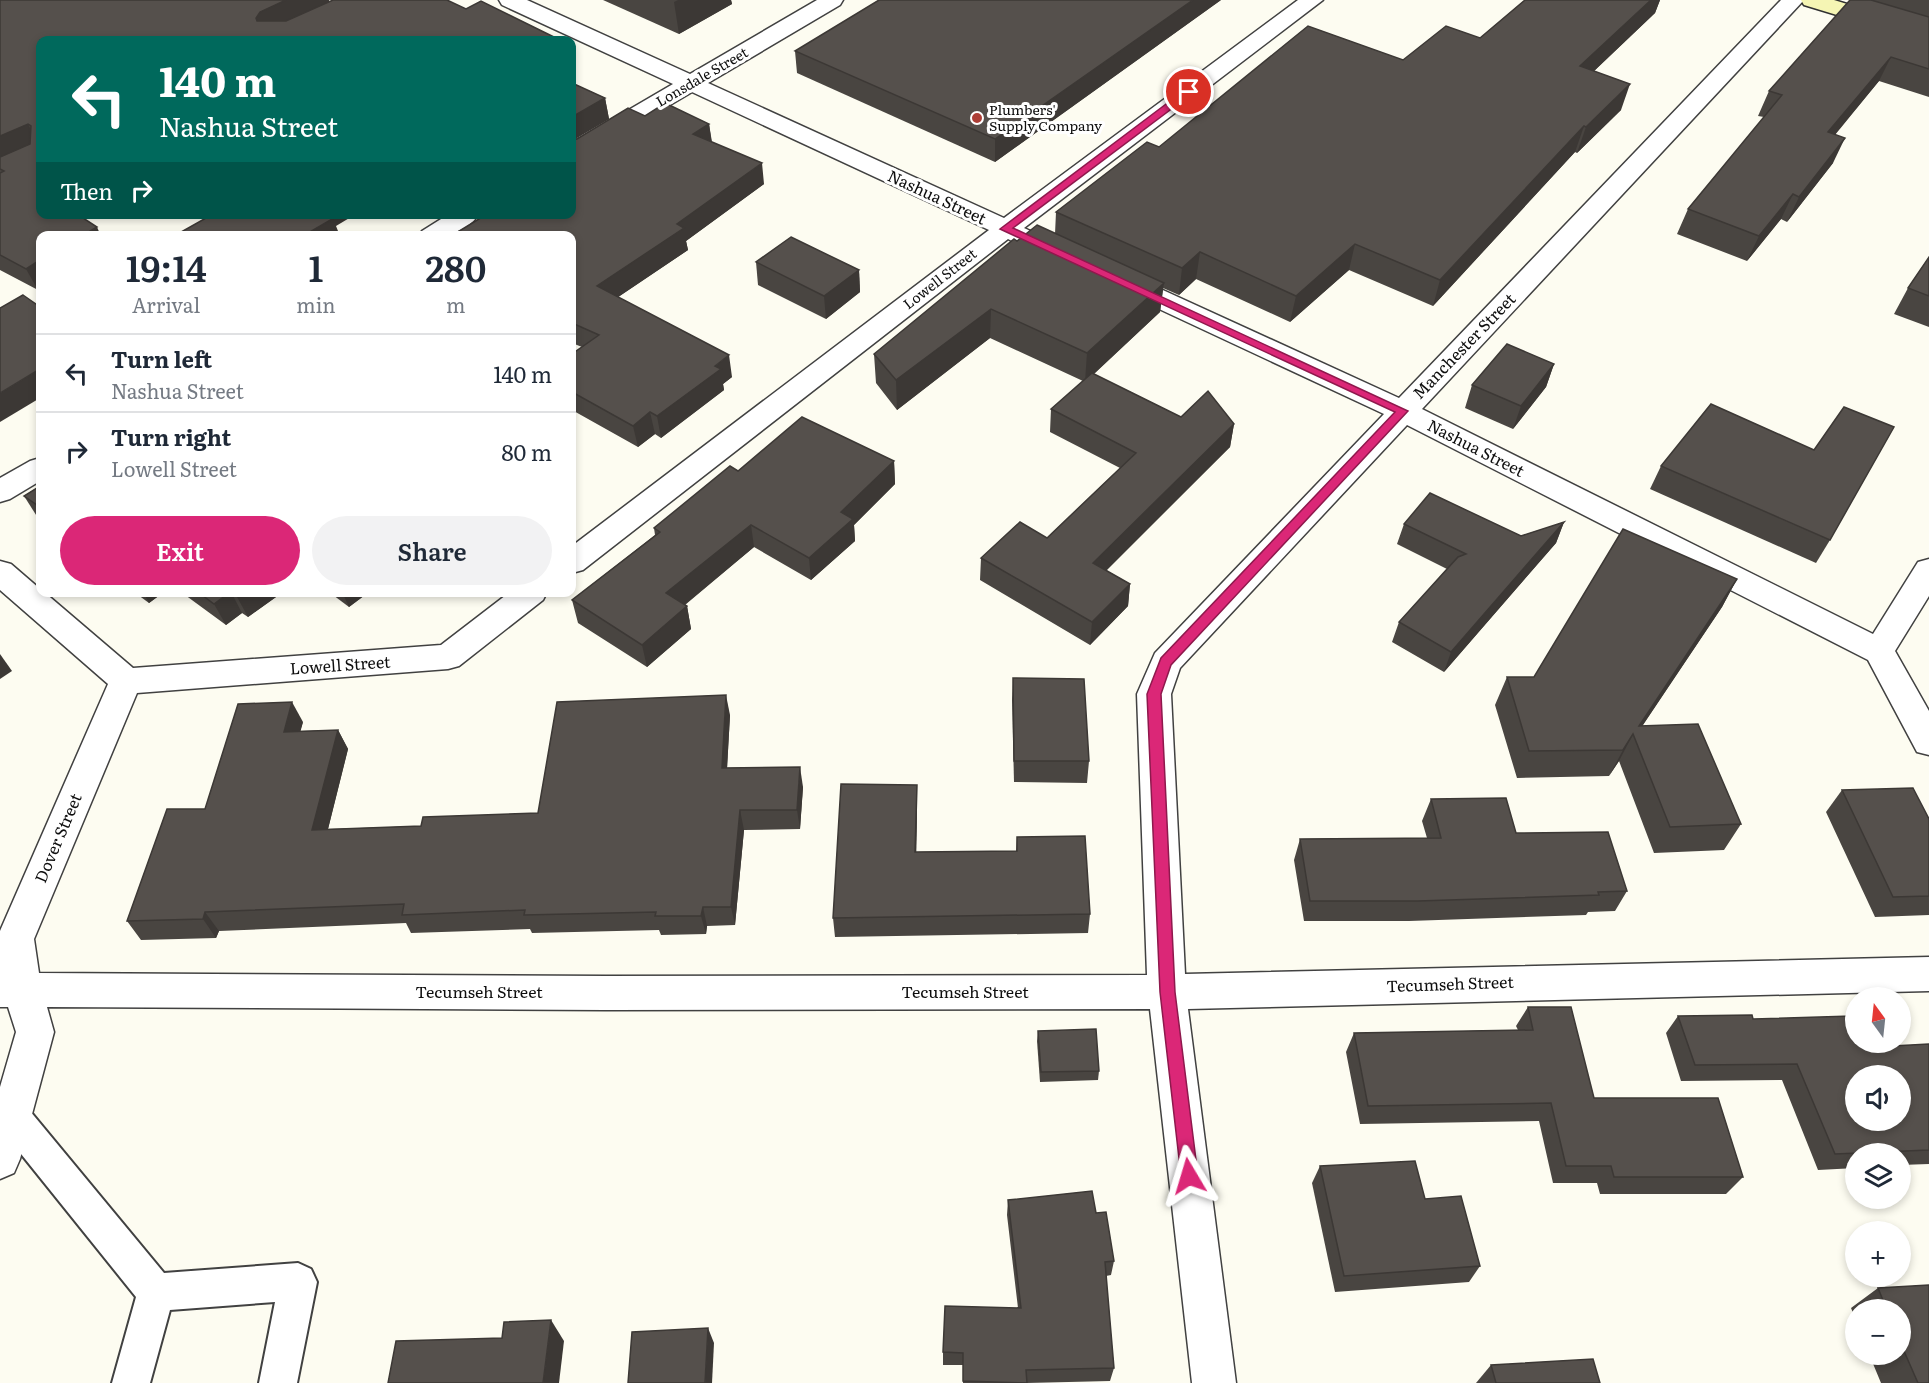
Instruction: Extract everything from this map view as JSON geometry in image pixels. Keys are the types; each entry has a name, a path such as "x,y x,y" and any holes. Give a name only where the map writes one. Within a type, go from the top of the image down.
{"main road":[{"path":"1812,0 1929,36"}],"street":[{"name":"Nashua Street","path":"510,0 1402,411 1879,651"},
{"name":"Lonsdale Street","path":"576,151 832,0"},
{"name":"Lowell Street","path":"576,559 1006,229 1312,0"},
{"name":"Manchester Street","path":"1214,1383 1167,992 1154,694 1166,662 1793,0"},
{"path":"439,231 459,219"},
{"path":"0,492 36,470"},
{"path":"1929,570 1879,651 1929,742"},
{"path":"0,572 126,681"},
{"name":"Lowell Street","path":"126,681 448,657 526,597"},
{"name":"Dover Street","path":"0,1159 35,1032 11,989 15,939 126,681"},
{"name":"Tecumseh Street","path":"11,989 606,993 1167,992 1929,974"}],"lane":[{"path":"13,1117 156,1292"},
{"path":"156,1292 298,1282 278,1383"},
{"path":"131,1383 156,1292"}],"building":[{"path":"0,0 286,0 260,12 256,18 257,21 286,21 333,0 447,0 466,9 481,1 552,36 36,36 36,219 85,219 97,227 90,231 36,231 36,263 26,269 0,255 0,173 4,171 0,169 0,157 30,144 31,126 28,124 0,136"},
{"name":"Plumbers' Supply Company","path":"879,0 1193,0 995,139 795,51"},
{"path":"1525,0 1651,0 1580,66 1630,84 1586,127 1584,126 1440,280 1355,244 1296,296 1200,252 1182,268 1056,212 1147,142 1159,147 1308,26 1403,60 1446,26 1480,38"},
{"path":"1850,0 1871,0 1929,17 1929,69 1891,57 1828,132 1845,138 1799,197 1793,194 1759,236 1688,209 1782,95 1769,91"},
{"path":"576,85 605,98 576,115"},
{"path":"665,103 709,124 693,134 762,163 677,224 684,228 597,286 729,355 715,366 721,369 657,416 650,412 633,426 576,394 576,351 599,335 576,325 576,231 459,231 479,219 576,219 576,139 628,108 645,116"},
{"path":"204,219 332,219 312,231 183,231"},
{"path":"1037,225 1164,283 1087,353 991,309 896,380 874,354 1014,239 1017,241"},
{"path":"791,237 859,270 824,296 756,262"},
{"path":"1929,257 1929,296 1908,288"},
{"path":"23,295 36,304 36,371 0,393 0,308"},
{"path":"1507,344 1554,364 1521,406 1472,385"},
{"path":"1092,373 1181,417 1208,391 1234,424 1093,563 1130,584 1092,622 981,558 1020,522 1047,538 1136,453 1051,409"},
{"path":"1711,404 1814,450 1844,407 1894,427 1830,540 1661,466"},
{"path":"802,417 894,461 841,512 853,519 809,558 751,525 666,593 687,606 642,645 572,600 660,532 654,528 730,466 738,471"},
{"path":"36,488 36,504 24,496"},
{"path":"1430,493 1521,536 1564,522 1451,652 1399,622 1458,557 1466,554 1404,524"},
{"path":"1623,529 1737,579 1639,726 1698,724 1741,824 1670,827 1633,734 1623,750 1529,751 1507,677 1534,677"},
{"path":"205,597 223,597 214,604"},
{"path":"1013,678 1084,679 1089,761 1014,761"},
{"path":"726,695 722,768 800,767 797,810 740,810 731,907 703,907 701,916 655,916 656,912 524,915 525,910 402,915 404,904 205,912 203,919 127,921 167,809 205,809 238,704 292,702 284,732 338,730 312,830 421,826 423,817 538,813 557,702"},
{"path":"841,784 917,785 915,852 1017,851 1017,837 1085,836 1090,914 833,918"},
{"path":"1913,788 1929,819 1929,896 1893,897 1842,790"},
{"path":"1506,798 1516,833 1608,832 1627,891 1598,892 1599,895 1418,901 1310,901 1300,839 1441,838 1431,799"},
{"path":"1528,1007 1571,1007 1594,1098 1718,1098 1743,1177 1614,1177 1611,1166 1566,1166 1551,1103 1368,1106 1354,1033 1533,1030"},
{"path":"1752,1015 1753,1019 1845,1016 1845,1053 1911,1053 1911,1045 1929,1044 1929,1150 1911,1151 1911,1143 1845,1143 1845,1154 1835,1154 1797,1064 1695,1065 1678,1016"},
{"path":"1096,1029 1099,1071 1041,1072 1038,1031"},
{"path":"1415,1161 1425,1199 1461,1196 1480,1266 1344,1276 1320,1166"},
{"path":"1092,1191 1096,1213 1106,1212 1114,1261 1105,1262 1114,1368 1026,1370 1027,1383 963,1381 963,1353 943,1352 945,1306 1021,1308 1008,1200"},
{"path":"1929,1285 1929,1383 1918,1383 1910,1365 1911,1299 1882,1299 1878,1288"},
{"path":"551,1320 543,1383 388,1383 396,1341 502,1338 504,1322"},
{"path":"708,1328 705,1383 628,1383 632,1332"},
{"path":"1593,1359 1600,1383 1496,1383 1491,1365"}],"place":[{"name":"Plumbers' Supply Company","path":"977,118"}],"route":[{"path":"1189,92 1006,229 1402,411 1166,662 1154,694 1167,992 1189,1176"}]}
